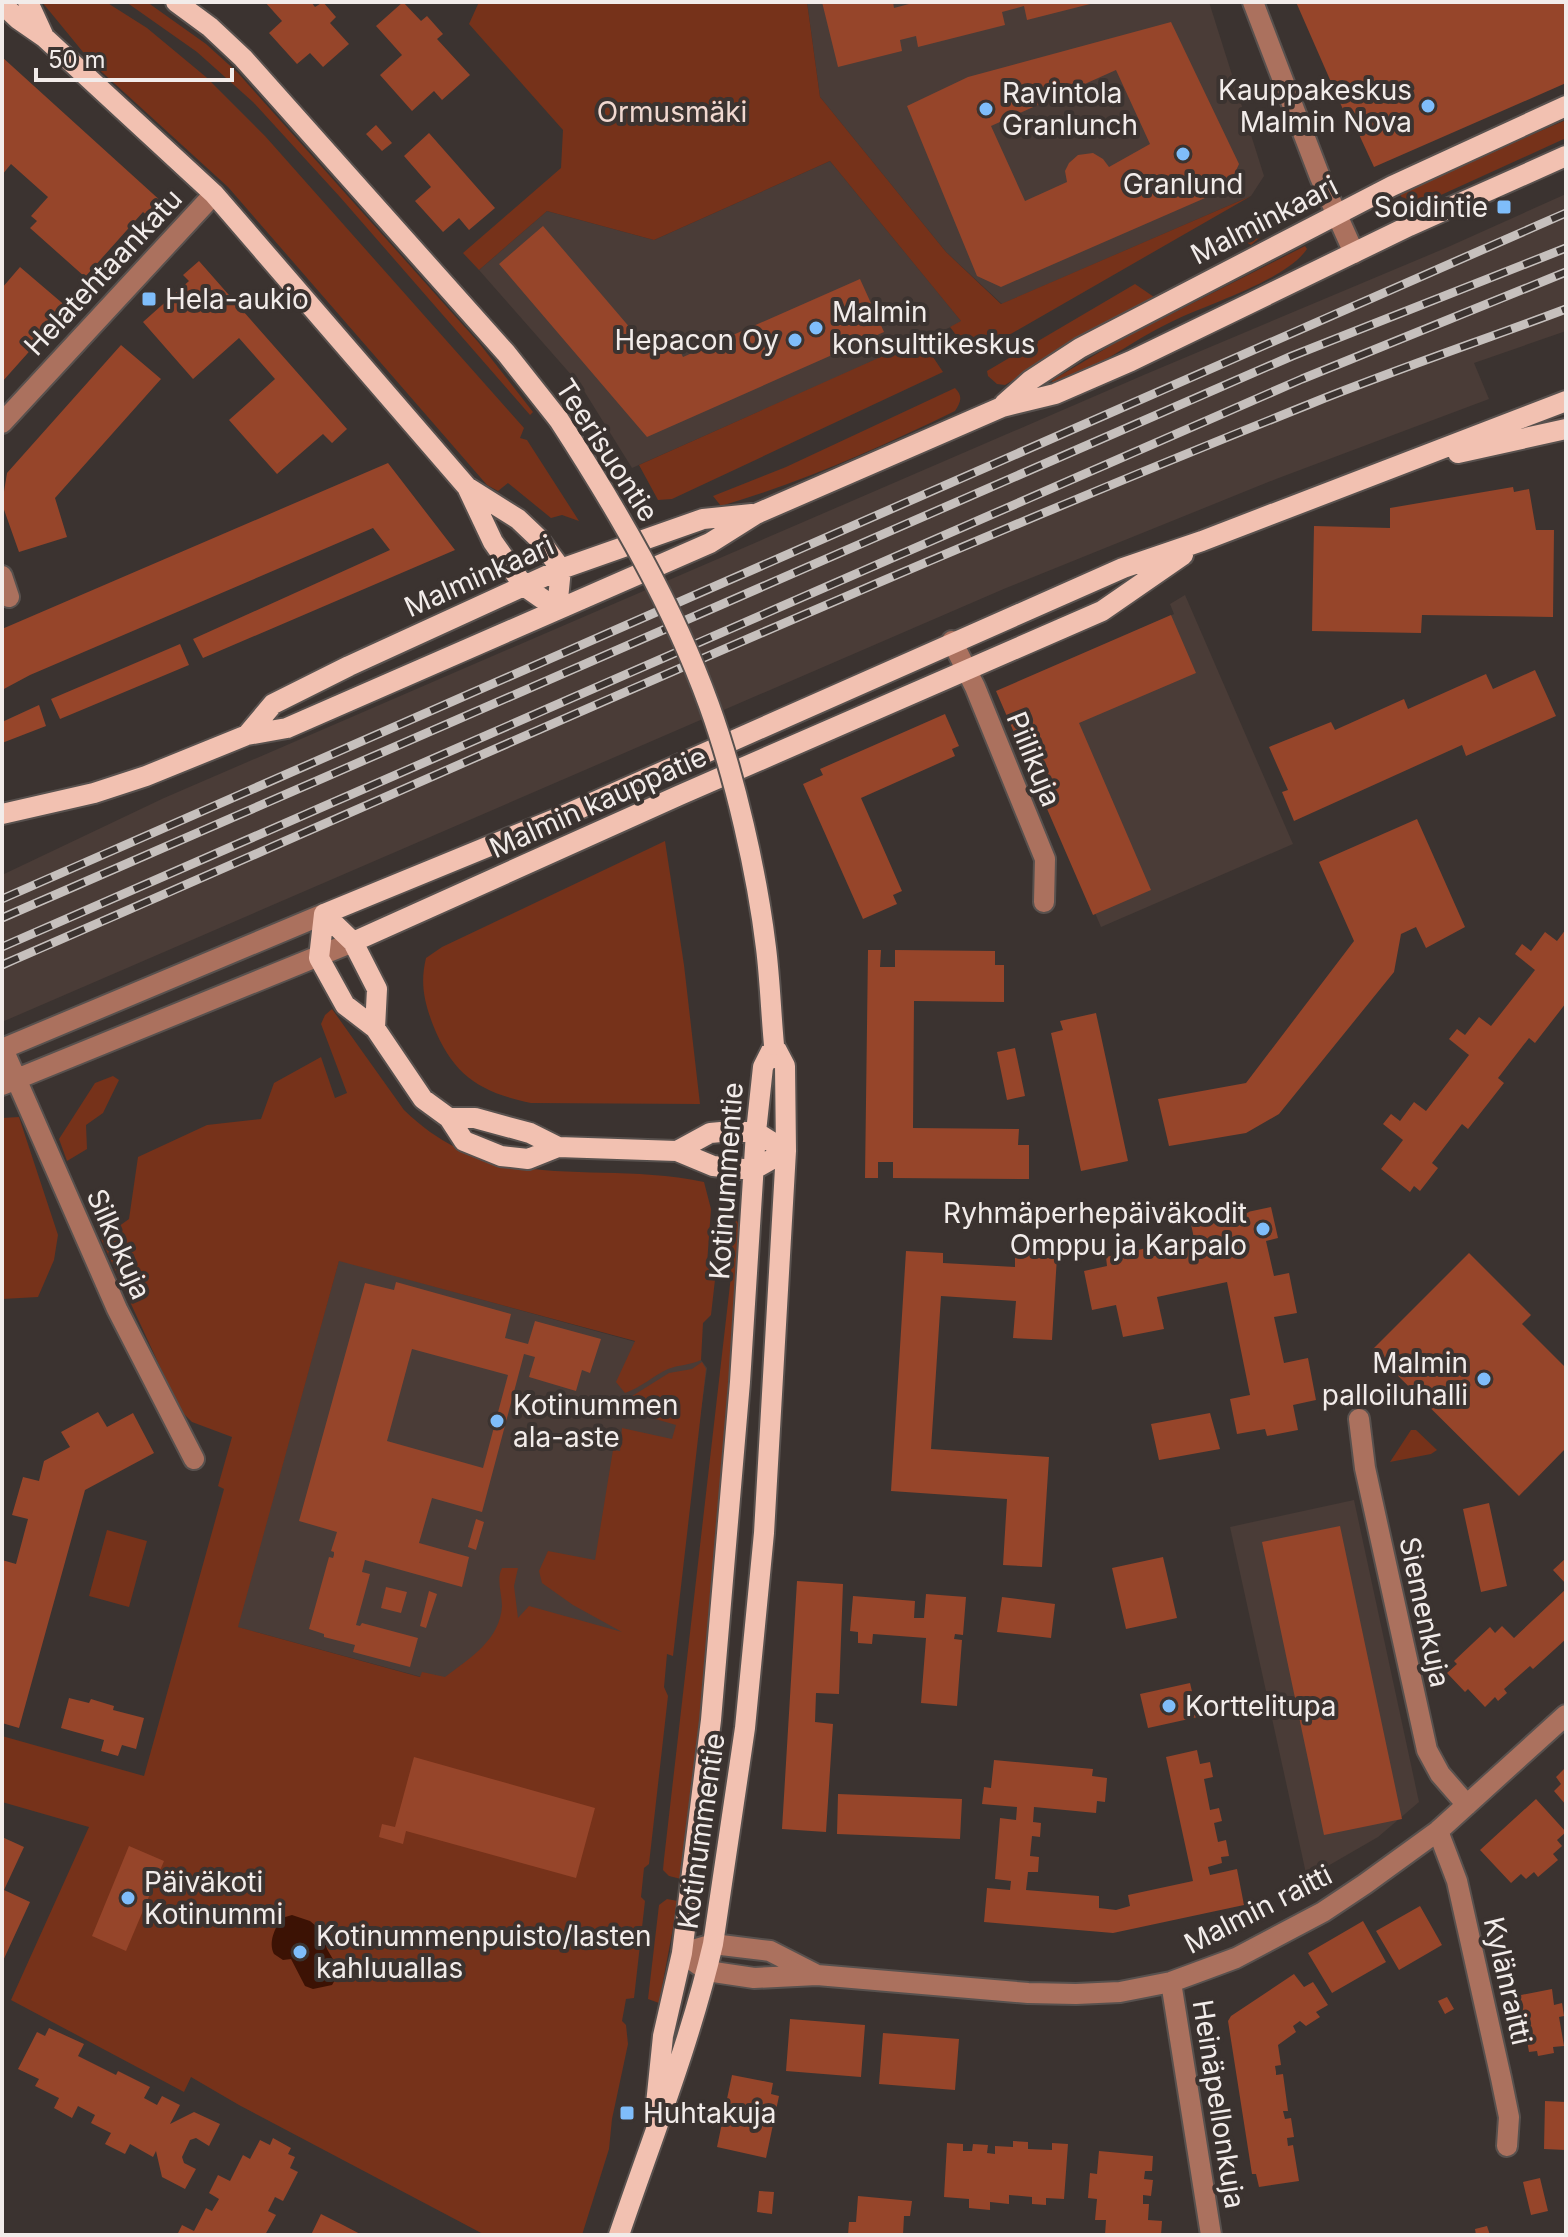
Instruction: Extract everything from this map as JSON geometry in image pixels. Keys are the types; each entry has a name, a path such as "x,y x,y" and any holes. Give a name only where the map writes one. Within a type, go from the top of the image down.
{"main road":[{"path":"28,2 44,37"},
{"name":"Teerisuontie","path":"176,2 210,27 243,58 475,317 559,420 639,549 666,602 710,706 738,803 766,948 774,1045"},
{"path":"2,4 44,37 214,194 467,487 493,542 524,586 557,609 561,569 538,538 518,519 467,487"},
{"name":"Malminkaari","path":"1002,407 1031,380 1080,348 1392,186 1566,106"},
{"name":"Malminkaari","path":"2,814 94,793 146,776 247,735 287,728 710,543 756,514 1002,407 1055,394 1131,361 1354,253 1566,156"},
{"name":"Malmin kauppatie","path":"324,914 565,815 952,641 1123,568 1202,541 1566,401"},
{"name":"Malmin kauppatie","path":"1399,464 1566,429"},
{"name":"Malminkaari","path":"247,735 273,704 561,569 703,519 756,514"},
{"name":"Malmin kauppatie","path":"353,942 1102,611 1202,541"},
{"path":"324,914 353,942 377,989 375,1028"},
{"path":"324,914 319,958 345,1005 375,1028 423,1099 449,1118 464,1141 501,1156 528,1159 558,1147 677,1151 713,1166 753,1170 786,1151 756,1132 710,1133 677,1151"},
{"name":"Kotinummentie","path":"619,2235 687,2041 707,1971 745,1728 764,1533 786,1151 785,1066 774,1045"},
{"name":"Kotinummentie","path":"653,2137 663,2036 682,1953 716,1661 740,1382 756,1132 763,1067 774,1045"},
{"path":"449,1118 475,1118 530,1133 558,1147"}],"street":[{"path":"1253,2 1320,177 1354,253"},
{"name":"Helatehtaankatu","path":"2,423 214,194"},
{"path":"2,576 9,597"},
{"name":"Piilikuja","path":"952,641 1045,859 1044,902"},
{"name":"Malmin kauppatie","path":"3,1049 324,914"},
{"name":"Malmin kauppatie","path":"8,1082 353,942"},
{"name":"Silkokuja","path":"3,1049 8,1082 117,1309 194,1459"},
{"name":"Siemenkuja","path":"1359,1419 1365,1468 1427,1750 1440,1774 1467,1805"},
{"name":"Malmin raitti","path":"682,1953 707,1971 754,1978 817,1975 1044,1994 1120,1992 1171,1982 1236,1958 1323,1912 1438,1831 1566,1715"},
{"name":"Kylänraitti","path":"1438,1831 1457,1881 1495,2051 1509,2117 1507,2146"},
{"name":"Malmin raitti","path":"682,1953 713,1944 770,1951 817,1975"},
{"name":"Heinäpellonkuja","path":"1171,1982 1211,2235"}],"shaded area":[{"path":"807,2 1209,2 1264,176 1251,196 1002,304 946,252 820,97"},
{"path":"830,161 962,322 632,468 581,386 479,270 547,211 654,240"},
{"path":"1566,194 1566,331 1474,363 1489,399 1276,479 1006,588 2,1022 2,875 164,798"},
{"path":"1185,595 1293,844 1101,927 999,691 1174,614 1170,604"},
{"name":"Kotinummen ala-aste","path":"339,1260 701,1360 707,1368 668,1645 458,1687 237,1627"},
{"path":"1354,1500 1419,1802 1378,1837 1307,1878 1230,1527"},
{"name":"Kotinummenpuisto/lasten kahluuallas","path":"292,1915 310,1921 322,1931 327,1949 338,1968 332,1985 313,1989 305,1986 291,1959 283,1960 274,1954 272,1940 275,1931 282,1918"}],"green space":[{"path":"42,2 106,2 147,28 206,77 265,136 524,428 520,438 527,440 579,521 562,515 551,518 508,483 498,491 487,485 228,187 92,63"},
{"path":"126,2 147,2 206,44 238,73 479,343 533,412 530,415 253,102 197,52"},
{"name":"Ormusmäki","path":"479,2 807,2 820,97 946,252 1001,304 1251,196 981,351 971,350 960,340 950,327 961,321 830,161 654,240 547,211 479,270 463,253 561,168 563,130 469,24"},
{"path":"1566,120 1566,138 1408,210 1399,192"},
{"path":"1283,205 1273,227 1251,245 1244,241 1251,223"},
{"path":"1305,246 1307,249 1296,261 1264,281 1171,322 1086,370 1055,383 1051,381 1120,340"},
{"path":"1135,284 1154,297 1005,385 997,384 988,376 987,371"},
{"path":"921,339 943,372 672,499 658,500 639,465"},
{"path":"955,388 960,399 955,411 869,451 721,506 713,496 786,467"},
{"path":"665,841 684,965 700,1104 531,1103 497,1093 470,1079 449,1057 433,1025 424,992 426,958 442,947"},
{"path":"332,1009 404,1110 438,1137 473,1155 509,1165 663,1176 704,1182 711,1209 707,1264 717,1262 711,1315 703,1323 701,1360 668,1369 625,1393 616,1382 635,1341 339,1261 238,1627 420,1677 422,1672 445,1677 490,1638 500,1618 499,1577 502,1568 518,1568 514,1586 518,1618 529,1606 622,1632 573,1605 542,1583 539,1571 548,1551 595,1560 613,1450 620,1451 622,1428 672,1439 676,1425 652,1418 656,1403 629,1398 669,1373 692,1369 702,1362 706,1369 673,1656 667,1654 664,1687 668,1696 649,1864 644,1868 641,1897 645,1901 634,1998 626,1999 622,2021 626,2025 628,2044 609,2149 582,2235 485,2235 191,2077 184,2092 11,2000 89,1827 2,1802 2,1736 144,1776 224,1489 218,1486 232,1437 192,1422 180,1410 101,1239 129,1219 138,1157 207,1125 261,1119 274,1083 321,1057 335,1098 347,1093 321,1024"},
{"path":"113,1076 119,1080 103,1113 86,1125 87,1149 67,1161 59,1139 95,1083"},
{"path":"19,1117 58,1235 54,1260 38,1297 2,1299 2,1118"},
{"path":"727,1197 733,1202 731,1205 739,1226 739,1251 707,1665 681,1879 669,1876 663,1870 731,1276 732,1235"},
{"path":"1411,1430 1416,1430 1437,1450 1390,1462"},
{"path":"107,1530 147,1541 129,1607 89,1596"},
{"path":"667,1899 678,1901 659,2003 648,1999 659,1905"}],"building":[{"path":"265,2 311,2 315,7 323,2 336,17 330,23 349,44 323,67 310,53 297,64 269,33 282,21"},
{"path":"403,2 421,21 427,16 443,34 437,39 470,75 442,100 434,91 412,111 380,75 402,55 376,26"},
{"path":"822,2 893,2 894,8 909,2 1094,3 1027,20 1024,6 1002,12 1005,25 918,47 916,36 900,40 902,51 838,67"},
{"name":"Kauppakeskus Malmin Nova","path":"1296,2 1566,2 1566,83 1374,167 1356,128 1352,130"},
{"name":"Granlund","path":"1171,22 1239,164 1228,188 1001,287 977,276 907,106 968,77","holes":["1116,70 1150,144 1109,167 1093,153 1078,155 1065,171 1067,182 1025,201 991,126"]},
{"path":"2,57 163,203 150,218 143,212 85,277 30,228 37,221 31,216 48,197 11,164 2,175"},
{"path":"376,125 392,143 382,151 366,134"},
{"path":"429,133 495,208 469,230 459,218 443,232 415,201 431,187 404,156"},
{"name":"Malmin konsulttikeskus","path":"543,226 649,350 656,344 659,348 674,352 679,349 683,357 860,279 884,332 647,437 499,264"},
{"path":"199,261 347,429 332,443 323,434 277,474 229,420 275,379 239,338 193,379 143,322 189,281 183,275"},
{"path":"20,267 68,308 2,382 2,288"},
{"path":"121,345 161,379 55,498 67,537 19,552 2,504 7,473"},
{"path":"388,463 455,550 203,658 193,639 390,550 373,528 30,675 2,690 2,629"},
{"path":"1513,487 1514,492 1529,489 1536,530 1554,530 1553,617 1422,615 1421,633 1312,631 1314,526 1390,528 1390,508"},
{"path":"1171,615 1196,673 1079,723 1151,890 1093,915 996,691"},
{"path":"180,644 189,665 60,719 51,699"},
{"path":"1535,670 1556,716 1466,756 1462,745 1294,821 1282,792 1288,790 1269,747 1331,722 1335,730 1404,699 1408,709 1486,674 1493,689"},
{"path":"39,705 46,726 2,743 2,722"},
{"path":"945,714 959,746 952,749 955,756 861,798 902,891 893,895 897,904 863,919 803,784 823,775 820,769"},
{"path":"1417,819 1465,927 1426,948 1416,927 1401,934 1394,972 1279,1114 1246,1133 1169,1146 1158,1099 1246,1083 1354,941 1319,862"},
{"path":"1566,929 1566,1003 1535,1043 1529,1038 1498,1078 1504,1083 1468,1129 1462,1124 1432,1163 1438,1168 1420,1191 1414,1186 1410,1192 1381,1169 1403,1140 1383,1124 1391,1114 1400,1121 1414,1102 1426,1111 1469,1055 1449,1039 1457,1029 1465,1035 1479,1017 1491,1026 1535,970 1515,954 1522,944 1531,951 1545,932 1557,941"},
{"path":"868,950 881,950 880,967 895,967 895,950 995,951 995,965 1004,965 1004,1002 914,1001 913,1128 1019,1129 1018,1145 1029,1145 1029,1179 893,1178 893,1162 878,1162 878,1178 865,1178"},
{"path":"1096,1013 1128,1161 1081,1171 1051,1033 1063,1030 1060,1021"},
{"path":"1015,1048 1025,1096 1007,1100 997,1052"},
{"path":"1271,1207 1278,1238 1266,1241 1274,1276 1289,1273 1297,1313 1274,1317 1284,1363 1308,1358 1316,1400 1293,1405 1298,1430 1267,1436 1265,1429 1237,1434 1230,1399 1250,1395 1227,1282 1157,1297 1164,1329 1123,1337 1116,1305 1092,1310 1084,1271 1107,1266 1106,1257 1147,1248 1149,1257 1196,1248 1191,1224"},
{"path":"906,1251 943,1253 943,1263 1015,1267 1015,1254 1057,1256 1052,1340 1013,1338 1016,1301 941,1296 931,1449 1049,1457 1042,1567 1003,1565 1007,1499 891,1491"},
{"name":"Malmin palloiluhalli","path":"1469,1253 1531,1315 1522,1324 1566,1368 1566,1448 1519,1496 1372,1350"},
{"path":"396,1282 511,1314 505,1338 528,1344 535,1321 601,1339 590,1373 582,1370 576,1391 529,1377 535,1357 524,1354 482,1512 432,1498 419,1543 469,1557 462,1587 365,1560 362,1572 370,1574 356,1625 362,1623 418,1638 410,1667 353,1652 355,1645 324,1637 324,1634 309,1629 329,1557 333,1558 334,1555 331,1551 337,1532 299,1521 365,1283 394,1290","holes":["412,1349 508,1375 483,1468 387,1441"]},
{"path":"98,1412 107,1427 133,1413 154,1453 85,1490 19,1728 2,1723 2,1560 16,1564 28,1519 12,1515 23,1477 39,1481 44,1461 70,1447 61,1432"},
{"path":"1210,1413 1220,1449 1159,1460 1151,1424"},
{"path":"1489,1503 1507,1586 1481,1592 1463,1509"},
{"path":"476,1519 484,1522 476,1550 468,1547"},
{"path":"1340,1526 1402,1819 1324,1835 1262,1542"},
{"path":"1163,1557 1177,1618 1126,1629 1112,1568"},
{"path":"1566,1558 1566,1584 1553,1570"},
{"path":"797,1581 843,1584 839,1694 816,1693 815,1722 833,1724 826,1832 782,1829"},
{"path":"386,1587 407,1592 401,1613 381,1608"},
{"path":"1566,1589 1566,1639 1533,1669 1530,1666 1504,1689 1507,1693 1498,1701 1495,1697 1485,1707 1447,1673 1457,1664 1454,1661 1490,1627 1495,1633 1502,1626 1514,1638"},
{"path":"429,1591 437,1594 426,1628 420,1626"},
{"path":"926,1594 966,1597 963,1635 955,1634 954,1639 962,1640 957,1706 921,1703 926,1638 873,1634 872,1644 858,1643 858,1632 850,1631 853,1596 915,1601 914,1618 924,1618"},
{"path":"1002,1597 1055,1604 1051,1638 997,1632"},
{"name":"Korttelitupa","path":"1190,1683 1198,1717 1148,1728 1140,1694"},
{"path":"69,1698 89,1703 91,1699 114,1706 113,1710 144,1718 136,1749 122,1745 118,1756 101,1751 104,1740 61,1728"},
{"path":"1197,1750 1200,1764 1210,1762 1213,1777 1204,1779 1210,1810 1219,1808 1222,1821 1214,1823 1218,1842 1226,1840 1229,1856 1221,1857 1222,1863 1208,1867 1210,1875 1237,1869 1244,1905 1113,1933 984,1922 987,1888 1010,1890 1011,1881 995,1879 1000,1818 1016,1820 1017,1807 982,1804 984,1787 991,1788 994,1760 1093,1769 1092,1776 1107,1778 1105,1802 1097,1801 1096,1813 1034,1807 1033,1822 1041,1823 1040,1837 1032,1836 1030,1856 1039,1857 1038,1872 1028,1872 1026,1890 1099,1896 1099,1908 1116,1910 1130,1906 1128,1895 1193,1881 1166,1757"},
{"path":"414,1757 595,1808 576,1878 406,1831 403,1844 379,1837 382,1824 395,1827"},
{"path":"1566,1767 1566,1805 1554,1791 1561,1784 1556,1777"},
{"path":"838,1794 962,1799 960,1839 837,1834"},
{"path":"1536,1799 1566,1832 1557,1840 1562,1846 1553,1854 1558,1860 1538,1877 1534,1872 1526,1879 1521,1874 1511,1883 1480,1850"},
{"path":"2,1837 24,1847 4,1890 30,1902 2,1963"},
{"name":"Päiväkoti Kotinummi","path":"129,1846 164,1861 126,1951 92,1936"},
{"path":"1420,1906 1442,1945 1399,1970 1376,1931"},
{"path":"1363,1921 1386,1962 1332,1993 1308,1953"},
{"path":"1294,1974 1304,1987 1313,1982 1328,2005 1316,2012 1320,2017 1306,2026 1300,2021 1293,2026 1296,2032 1278,2045 1281,2065 1275,2066 1276,2075 1283,2074 1288,2111 1283,2111 1285,2119 1291,2118 1294,2137 1287,2138 1288,2146 1293,2145 1299,2181 1259,2187 1256,2174 1252,2174 1228,2021"},
{"path":"1552,1989 1554,2005 1562,2003 1564,2016 1559,2017 1564,2046 1553,2047 1554,2053 1538,2056 1537,2051 1529,2052 1526,2035 1517,2037 1514,2021 1521,2020 1516,1996"},
{"path":"1447,1997 1454,2009 1445,2014 1438,2001"},
{"path":"790,2019 865,2025 861,2077 786,2071"},
{"path":"49,2028 84,2044 78,2056 116,2075 118,2071 150,2087 144,2098 157,2105 162,2096 180,2105 170,2124 194,2112 220,2124 209,2146 196,2138 190,2140 182,2157 184,2163 196,2169 185,2189 162,2177 156,2151 153,2157 130,2144 125,2154 105,2144 111,2133 91,2123 95,2115 78,2106 72,2118 54,2108 59,2098 35,2086 39,2079 18,2069 37,2032 45,2036"},
{"path":"883,2033 959,2039 955,2090 879,2084"},
{"path":"732,2075 773,2083 771,2094 779,2096 766,2158 717,2147"},
{"path":"1545,2101 1566,2102 1566,2150 1544,2149"},
{"path":"273,2138 291,2148 288,2154 295,2157 290,2168 298,2172 283,2201 275,2197 268,2211 276,2215 265,2235 177,2235 182,2225 194,2231 206,2208 212,2211 219,2199 209,2193 218,2175 230,2181 243,2155 250,2159 260,2140 270,2145"},
{"path":"1013,2141 1028,2142 1028,2149 1052,2150 1052,2143 1068,2144 1064,2199 1046,2198 1046,2205 1032,2204 1032,2197 1009,2195 1009,2204 990,2202 990,2210 969,2208 969,2199 944,2197 947,2143 963,2144 963,2151 972,2151 973,2144 988,2145 987,2153 995,2154 995,2146 1013,2147"},
{"path":"1099,2151 1153,2156 1152,2171 1145,2171 1144,2179 1153,2180 1151,2196 1143,2195 1143,2204 1149,2204 1148,2220 1162,2221 1161,2235 1105,2235 1106,2220 1095,2220 1097,2199 1088,2198 1090,2173 1097,2174"},
{"path":"1540,2178 1548,2211 1531,2215 1523,2182"},
{"path":"759,2191 774,2192 772,2214 757,2212"},
{"path":"858,2196 912,2201 910,2216 904,2216 903,2235 848,2235 849,2222 856,2222"},
{"path":"321,2214 343,2225 362,2235 311,2235"},
{"path":"1487,2226 1490,2235 1476,2235 1475,2229"}],"railway":[{"path":"2,899 1566,213"},
{"path":"2,918 1292,356 1566,248"},
{"path":"2,947 1302,379 1566,272"},
{"path":"2,965 981,539 1342,391 1566,309"}],"place":[{"name":"Kauppakeskus Malmin Nova","path":"1428,106"},
{"name":"Ravintola Granlunch","path":"986,109"},
{"name":"Granlund","path":"1183,154"},
{"name":"Soidintie","path":"1504,207"},
{"name":"Hela-aukio","path":"149,299"},
{"name":"Malmin konsulttikeskus","path":"816,328"},
{"name":"Hepacon Oy","path":"795,340"},
{"name":"Ryhmäperhepäiväkodit Omppu ja Karpalo","path":"1263,1229"},
{"name":"Malmin palloiluhalli","path":"1484,1379"},
{"name":"Kotinummen ala-aste","path":"497,1421"},
{"name":"Korttelitupa","path":"1169,1706"},
{"name":"Päiväkoti Kotinummi","path":"128,1898"},
{"name":"Kotinummenpuisto/lasten kahluuallas","path":"300,1952"},
{"name":"Huhtakuja","path":"627,2113"}]}
